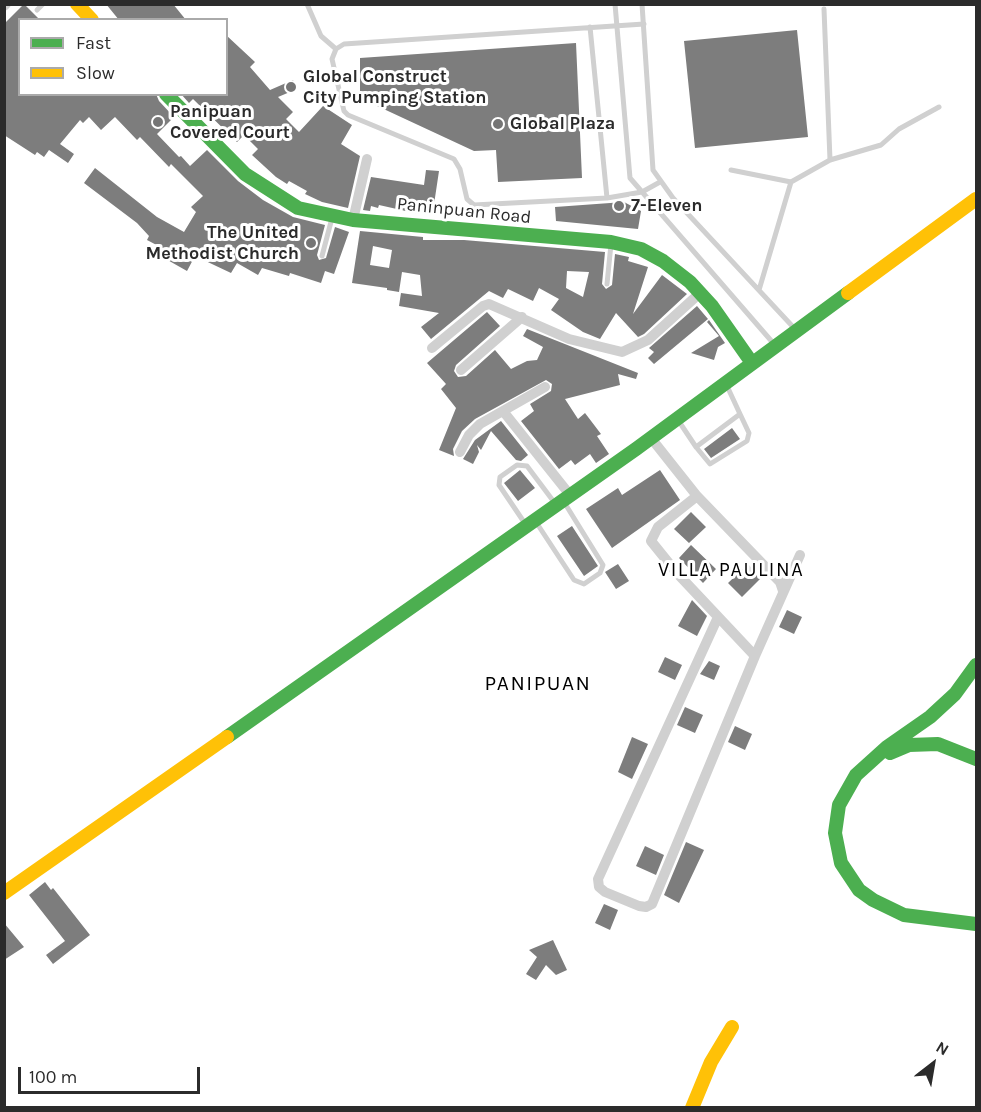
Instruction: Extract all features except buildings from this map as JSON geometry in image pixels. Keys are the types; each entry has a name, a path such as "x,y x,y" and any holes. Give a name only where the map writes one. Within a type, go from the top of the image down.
{"main road":[{"path":"77,4 90,18"},
{"name":"Paninpuan Road","path":"168,96 245,174 268,191 298,208 353,220 612,242 640,249 663,261 700,293 712,306 752,363"},
{"path":"4,893 651,438 976,199"},
{"path":"976,665 955,694 930,717 865,765 846,790 835,820 837,849 849,877 859,890 888,909 919,918 976,924"},
{"path":"865,765 909,745 920,744 939,744 976,759"},
{"path":"692,1107 711,1062 732,1027"}],"street":[{"path":"353,220 366,159"},
{"path":"432,348 483,306 489,304 569,339 622,352 648,340 700,293"},
{"path":"461,370 522,317"},
{"path":"460,452 473,429 545,387"},
{"path":"504,411 563,500"},
{"path":"651,438 697,496 780,582 783,591"},
{"path":"697,496 658,527 651,541 663,558 755,656"},
{"path":"718,617 598,879 598,887 639,906 646,907 652,904 755,656 800,555"}],"lane":[{"path":"37,10 43,4"},
{"path":"307,4 321,36 336,49"},
{"path":"615,4 615,25 630,178 775,346"},
{"path":"642,4 653,170 660,182 798,332"},
{"path":"824,9 830,160"},
{"path":"644,24 344,44 336,49 332,59 344,111 348,115 454,159 460,169 467,199 474,205 607,198 642,192 660,182"},
{"path":"590,27 607,198"},
{"path":"731,170 791,182 830,160 881,145 899,129 939,106"},
{"path":"759,290 791,182"},
{"path":"322,256 332,216"},
{"path":"608,284 612,242"},
{"path":"677,419 710,464 747,441 749,434 726,384"},
{"path":"696,447 740,414"},
{"path":"517,465 527,466 563,500 603,565 600,573 584,584 574,580 531,523 498,481 517,465"}],"traffic: fast":[{"path":"168,96 245,174 298,208 353,220 611,242 641,249 663,261 690,282 712,306 752,363"},
{"path":"227,737 636,449 848,293"},
{"path":"976,665 955,694 930,717 887,747 856,775 839,805 835,833 841,863 859,890 873,900 904,915 976,924"},
{"path":"890,753 909,745 938,744 976,759"}],"traffic: slow":[{"path":"77,4 90,18"},
{"path":"848,293 976,199"},
{"path":"4,893 227,737"},
{"path":"692,1108 711,1062 732,1027"}],"place":[{"name":"Global Construct City Pumping Station","path":"291,87"},
{"name":"Panipuan Covered Court","path":"158,122"},
{"name":"Global Plaza","path":"498,124"},
{"name":"7-Eleven","path":"619,206"},
{"name":"The United Methodist Church","path":"311,243"}],"district":[{"name":"VILLA PAULINA","path":"731,570"},
{"name":"PANIPUAN","path":"538,684"}]}
